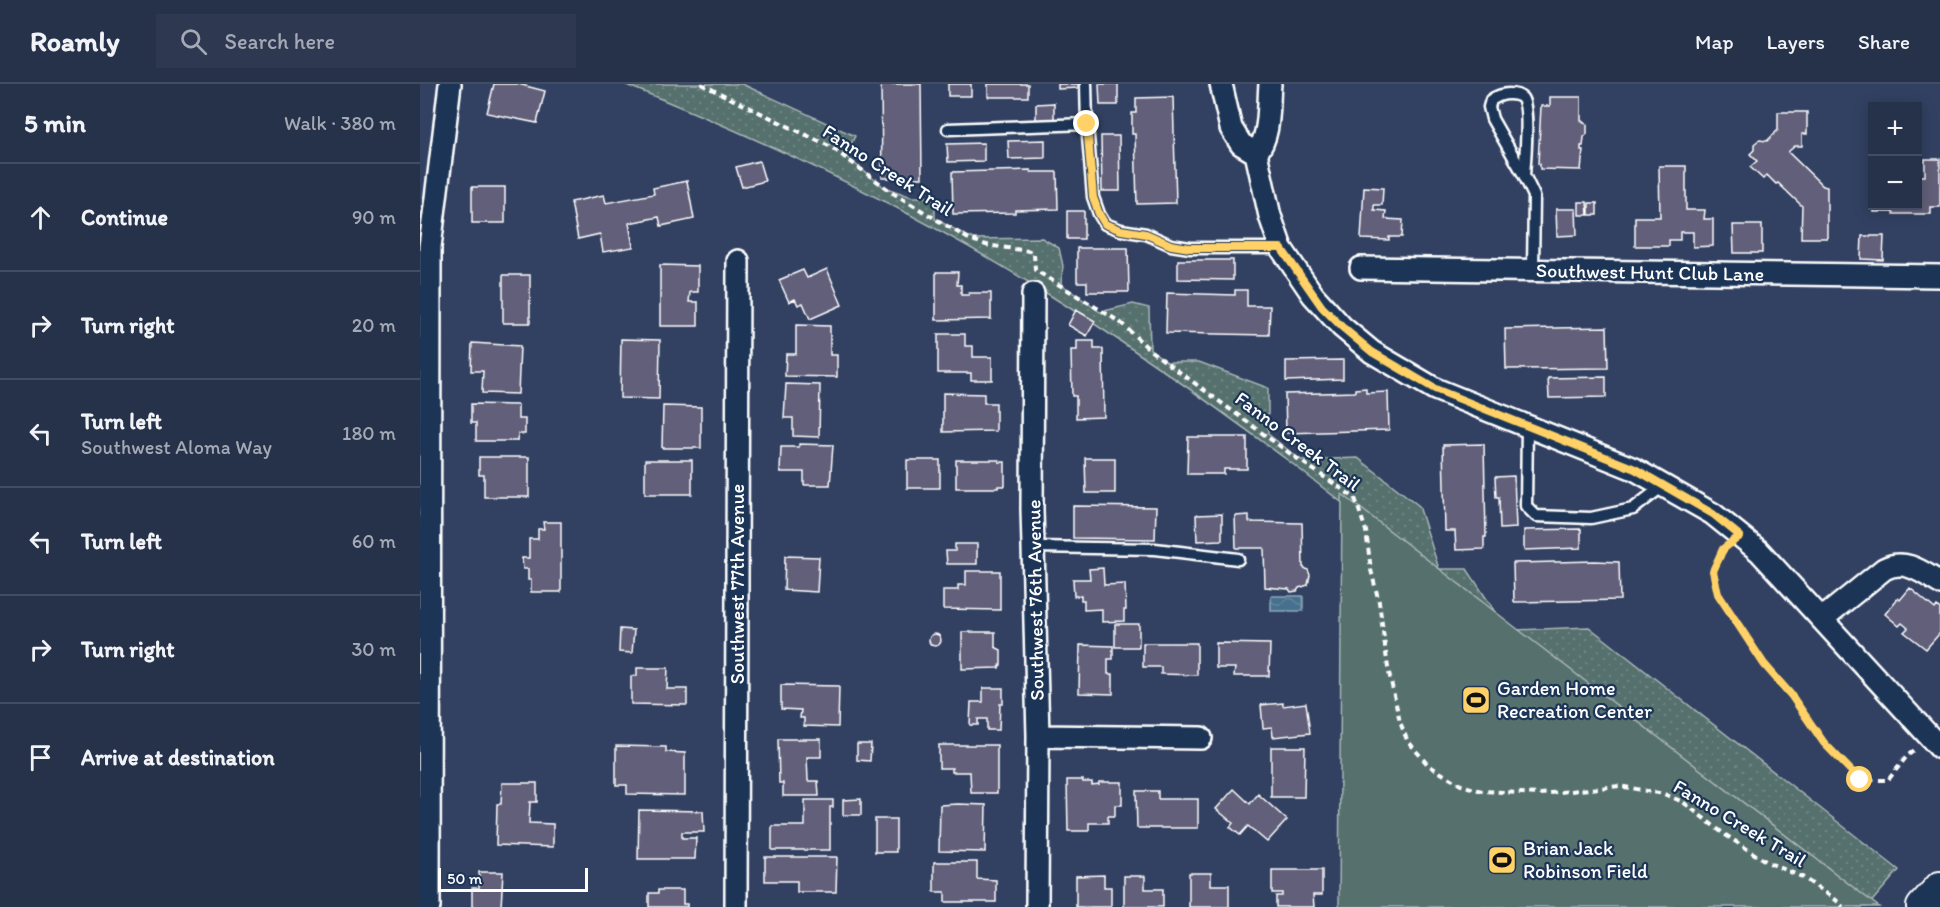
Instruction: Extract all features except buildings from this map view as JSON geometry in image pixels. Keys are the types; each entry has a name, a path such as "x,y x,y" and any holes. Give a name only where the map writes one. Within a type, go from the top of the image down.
{"main road":[{"path":"1922,907 1940,886"}],"street":[{"path":"429,907 424,616 430,247 450,84"},
{"path":"1221,84 1231,128 1241,144 1256,153 1270,216 1281,248 1322,307 1342,327 1372,352 1435,389 1635,469 1713,514 1759,551 1934,742"},
{"path":"1256,153 1262,145 1266,131 1270,84"},
{"name":"Southwest 77th Avenue","path":"736,907 738,261"},
{"name":"Southwest Hunt Club Lane","path":"1361,268 1940,276"},
{"name":"Southwest 76th Avenue","path":"1033,294 1033,547 1038,736 1037,907"},
{"path":"1822,619 1884,569 1893,565 1908,565 1940,583"},
{"path":"1038,736 1201,738"}],"lane":[{"path":"1086,84 1093,197 1105,224 1121,230 1146,234 1171,245 1190,248 1281,248"},
{"path":"1524,175 1525,103 1515,94 1497,96 1491,100 1492,119 1524,175 1535,203 1533,270"},
{"path":"948,129 1087,124"},
{"path":"1527,427 1526,506 1536,516 1591,518 1633,509 1664,485"},
{"path":"1033,547 1155,549 1238,559"}],"path":[{"name":"Fanno Creek Trail","path":"701,84 831,147 893,193 967,238 986,245 1029,251 1034,254 1035,270 1120,322 1151,351 1292,455 1355,498 1366,531 1388,668 1400,723 1407,740 1428,765 1461,785 1482,791 1541,794 1618,786 1664,794 1683,802 1724,834 1767,862 1802,877 1843,907"},
{"path":"1740,536 1723,549 1713,571 1718,594 1764,664 1791,695 1824,743 1860,780 1888,780 1907,756 1934,742"}],"green space":[{"path":"624,84 742,84 855,136 845,156 884,187 912,197 935,197 935,219 973,239 1042,238 1059,248 1063,266 1061,284 1100,312 1133,304 1149,308 1150,349 1167,362 1199,362 1268,388 1268,434 1301,460 1358,458 1419,506 1439,569 1467,569 1498,616 1515,630 1589,627 1899,870 1867,907 1857,907 1294,465 1113,336 1000,265 896,207 734,130"},
{"name":"Garden Home Recreation Center","path":"1342,494 1879,907 1339,907"}],"water":[{"path":"1271,596 1303,596 1303,611 1271,611"}],"place":[{"name":"Garden Home Recreation Center","path":"1476,700"},
{"name":"Brian Jack Robinson Field","path":"1502,860"}],"route":[{"path":"1087,124 1093,197 1105,224 1121,230 1146,234 1171,245 1190,248 1281,248 1322,307 1372,352 1435,389 1635,469 1713,514 1740,536 1723,549 1713,571 1718,594 1764,664 1791,695 1824,743 1860,780"}]}
